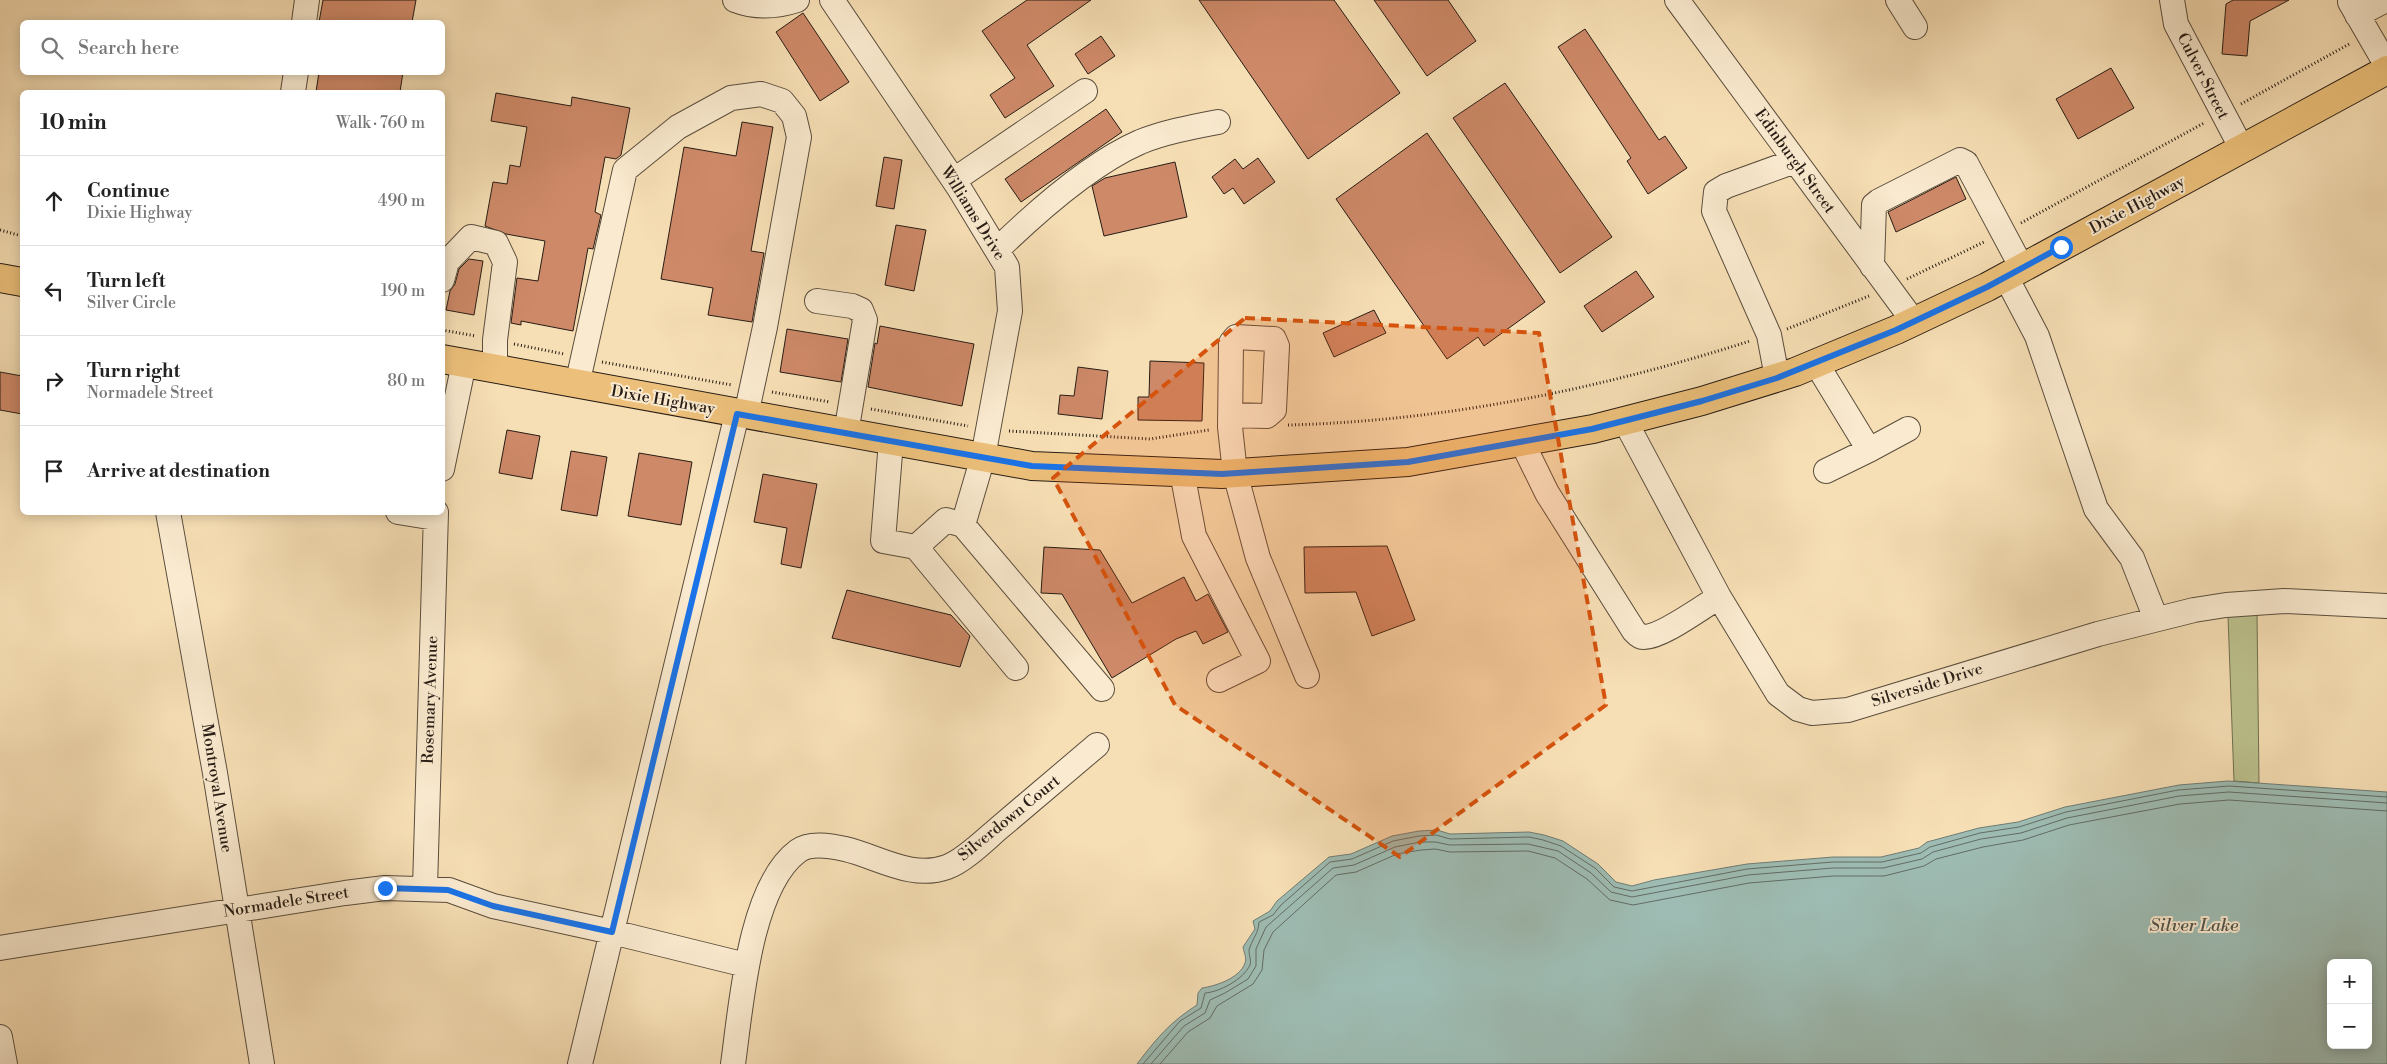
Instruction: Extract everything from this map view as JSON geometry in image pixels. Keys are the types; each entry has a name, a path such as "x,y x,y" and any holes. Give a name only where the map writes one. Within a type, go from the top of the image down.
{"main road":[{"name":"Dixie Highway","path":"453,361 1032,466 1235,473 1408,462 1522,442 1625,421 1702,401 1777,378 1816,363 1914,322 2014,272 2387,68"},
{"path":"0,278 20,282"}],"street":[{"path":"304,20 307,0"},
{"path":"735,0 759,6 782,5 797,0"},
{"name":"Williams Drive","path":"832,0 954,180 1007,267 1010,311 983,457 963,525"},
{"path":"1898,0 1915,28"},
{"name":"Culver Street","path":"2172,0 2176,24 2242,149"},
{"path":"2386,0 2359,17 2387,68"},
{"name":"Edinburgh Street","path":"1686,3 1795,161 1872,266 1890,287 1914,322"},
{"path":"293,90 296,75"},
{"path":"954,180 1085,91"},
{"path":"578,385 625,170 678,127 731,98 761,94 782,101 794,116 799,137 752,388 742,414 580,1064"},
{"path":"997,250 1021,226 1098,166 1140,142 1178,130 1218,122"},
{"path":"1872,266 1874,206 1880,200 1960,160 1966,163 2003,233 2014,272 2096,509 2132,558 2156,619"},
{"path":"1777,378 1769,335 1721,231 1714,211 1714,198 1716,192 1726,186 1795,161"},
{"path":"445,269 447,262 471,237 496,244 505,262 495,340 495,369"},
{"path":"817,301 852,306 861,310 865,320 846,433"},
{"path":"445,440 453,361"},
{"path":"1816,363 1869,450"},
{"path":"1231,421 1235,473 1258,558 1307,676"},
{"name":"Silverside Drive","path":"1625,421 1718,596 1778,694 1798,709 1812,713 1848,710 2089,636 2194,610 2226,605 2284,601 2387,606"},
{"path":"1826,471 1908,429"},
{"path":"891,441 883,541 916,546 1016,668"},
{"path":"1522,442 1546,493 1639,636 1644,637 1658,634 1718,596"},
{"path":"1182,472 1194,536 1258,661 1219,680"},
{"name":"Montroyal Avenue","path":"169,515 215,773 262,1064"},
{"name":"Rosemary Avenue","path":"425,888 436,515"},
{"path":"916,546 946,520 963,525 1102,689"},
{"name":"Silverdown Court","path":"733,1064 746,965 766,901 781,868 798,850 813,845 844,849 894,866 909,869 929,871 948,867 976,848 1097,745"},
{"name":"Normadele Street","path":"0,948 385,888 425,888 448,890 493,906 612,932 746,965"},
{"path":"0,1037 5,1064"}],"path":[{"path":"1286,426 1404,418 1545,396 1683,362 1769,335 1890,287 2003,233 2222,114 2359,17"},
{"path":"0,230 20,235"},
{"path":"445,331 585,358 963,425"},
{"path":"1017,432 1150,439 1231,421"}],"highlighted area":[{"path":"1245,318 1539,333 1606,705 1400,857 1175,705 1053,478"}],"green space":[{"path":"2257,613 2259,783 2234,781 2228,616"}],"water":[{"name":"Silver Lake","path":"2228,781 2387,792 2387,1064 1137,1064 1164,1032 1197,1005 1198,993 1202,988 1227,980 1238,973 1246,959 1243,947 1255,929 1253,921 1270,911 1277,901 1329,857 1351,854 1392,836 1437,830 1450,834 1529,832 1544,835 1563,841 1598,864 1616,882 1632,886 1654,880 1747,864 1833,857 1881,857 1919,848 1927,842 1979,828 2018,822 2065,807 2179,785"}],"building":[{"path":"323,0 416,0 412,20 319,20"},
{"path":"1027,0 1091,0 1027,45 1054,86 1005,118 990,95 1015,78 982,31"},
{"path":"1199,0 1334,0 1400,93 1308,159"},
{"path":"1374,0 1448,0 1476,41 1427,76"},
{"path":"2233,0 2289,0 2250,21 2247,56 2222,54 2226,4"},
{"path":"803,13 849,82 820,101 776,32"},
{"path":"1585,29 1659,140 1665,136 1687,168 1648,194 1627,161 1631,158 1558,47"},
{"path":"1101,36 1115,56 1088,74 1075,54"},
{"path":"2111,68 2134,108 2078,139 2056,99"},
{"path":"319,75 403,75 400,90 316,90"},
{"path":"1505,83 1612,237 1560,273 1453,118"},
{"path":"496,93 571,106 572,97 630,108 621,155 616,159 605,157 595,212 601,215 593,249 588,248 573,331 521,321 521,325 511,323 517,278 538,281 545,241 506,234 485,226 493,182 507,184 510,165 520,167 527,127 491,121"},
{"path":"1106,109 1122,132 1021,202 1005,179"},
{"path":"742,122 773,127 751,251 764,253 752,322 708,315 713,288 661,279 684,147 736,156"},
{"path":"1427,133 1545,302 1484,346 1478,337 1447,359 1336,199"},
{"path":"884,157 902,160 894,209 876,206"},
{"path":"1258,158 1275,182 1244,204 1233,188 1224,194 1212,177 1235,159 1243,169"},
{"path":"1175,162 1187,217 1104,236 1092,186 1105,178"},
{"path":"1956,177 1966,199 1896,232 1888,212"},
{"path":"896,225 926,230 914,291 885,285"},
{"path":"469,259 483,261 474,315 446,310 450,291 455,284 459,269"},
{"path":"1636,271 1654,297 1602,332 1584,306"},
{"path":"1374,310 1386,333 1334,357 1323,333"},
{"path":"880,326 974,344 962,406 868,387 875,343 877,344"},
{"path":"787,329 848,339 841,382 780,372"},
{"path":"1150,361 1204,363 1202,421 1138,420 1138,397 1149,397"},
{"path":"1078,367 1108,371 1102,419 1058,414 1060,395 1074,396"},
{"path":"0,372 20,376 20,414 0,410"},
{"path":"507,430 540,436 532,479 499,473"},
{"path":"571,451 607,457 597,516 561,510"},
{"path":"639,453 692,462 681,525 628,516"},
{"path":"763,474 817,484 801,568 781,564 787,528 754,522"},
{"path":"1387,546 1415,620 1372,636 1356,592 1305,593 1304,547"},
{"path":"1044,547 1100,550 1132,603 1184,577 1196,601 1208,594 1228,632 1203,644 1196,631 1176,639 1112,678 1062,594 1041,593"},
{"path":"847,590 951,615 970,636 960,667 832,638"}],"route":[{"path":"385,888 448,890 493,906 612,932 737,414 1032,466 1222,474 1408,462 1592,429 1702,401 1777,378 1896,330 1987,287 2061,247"}]}
